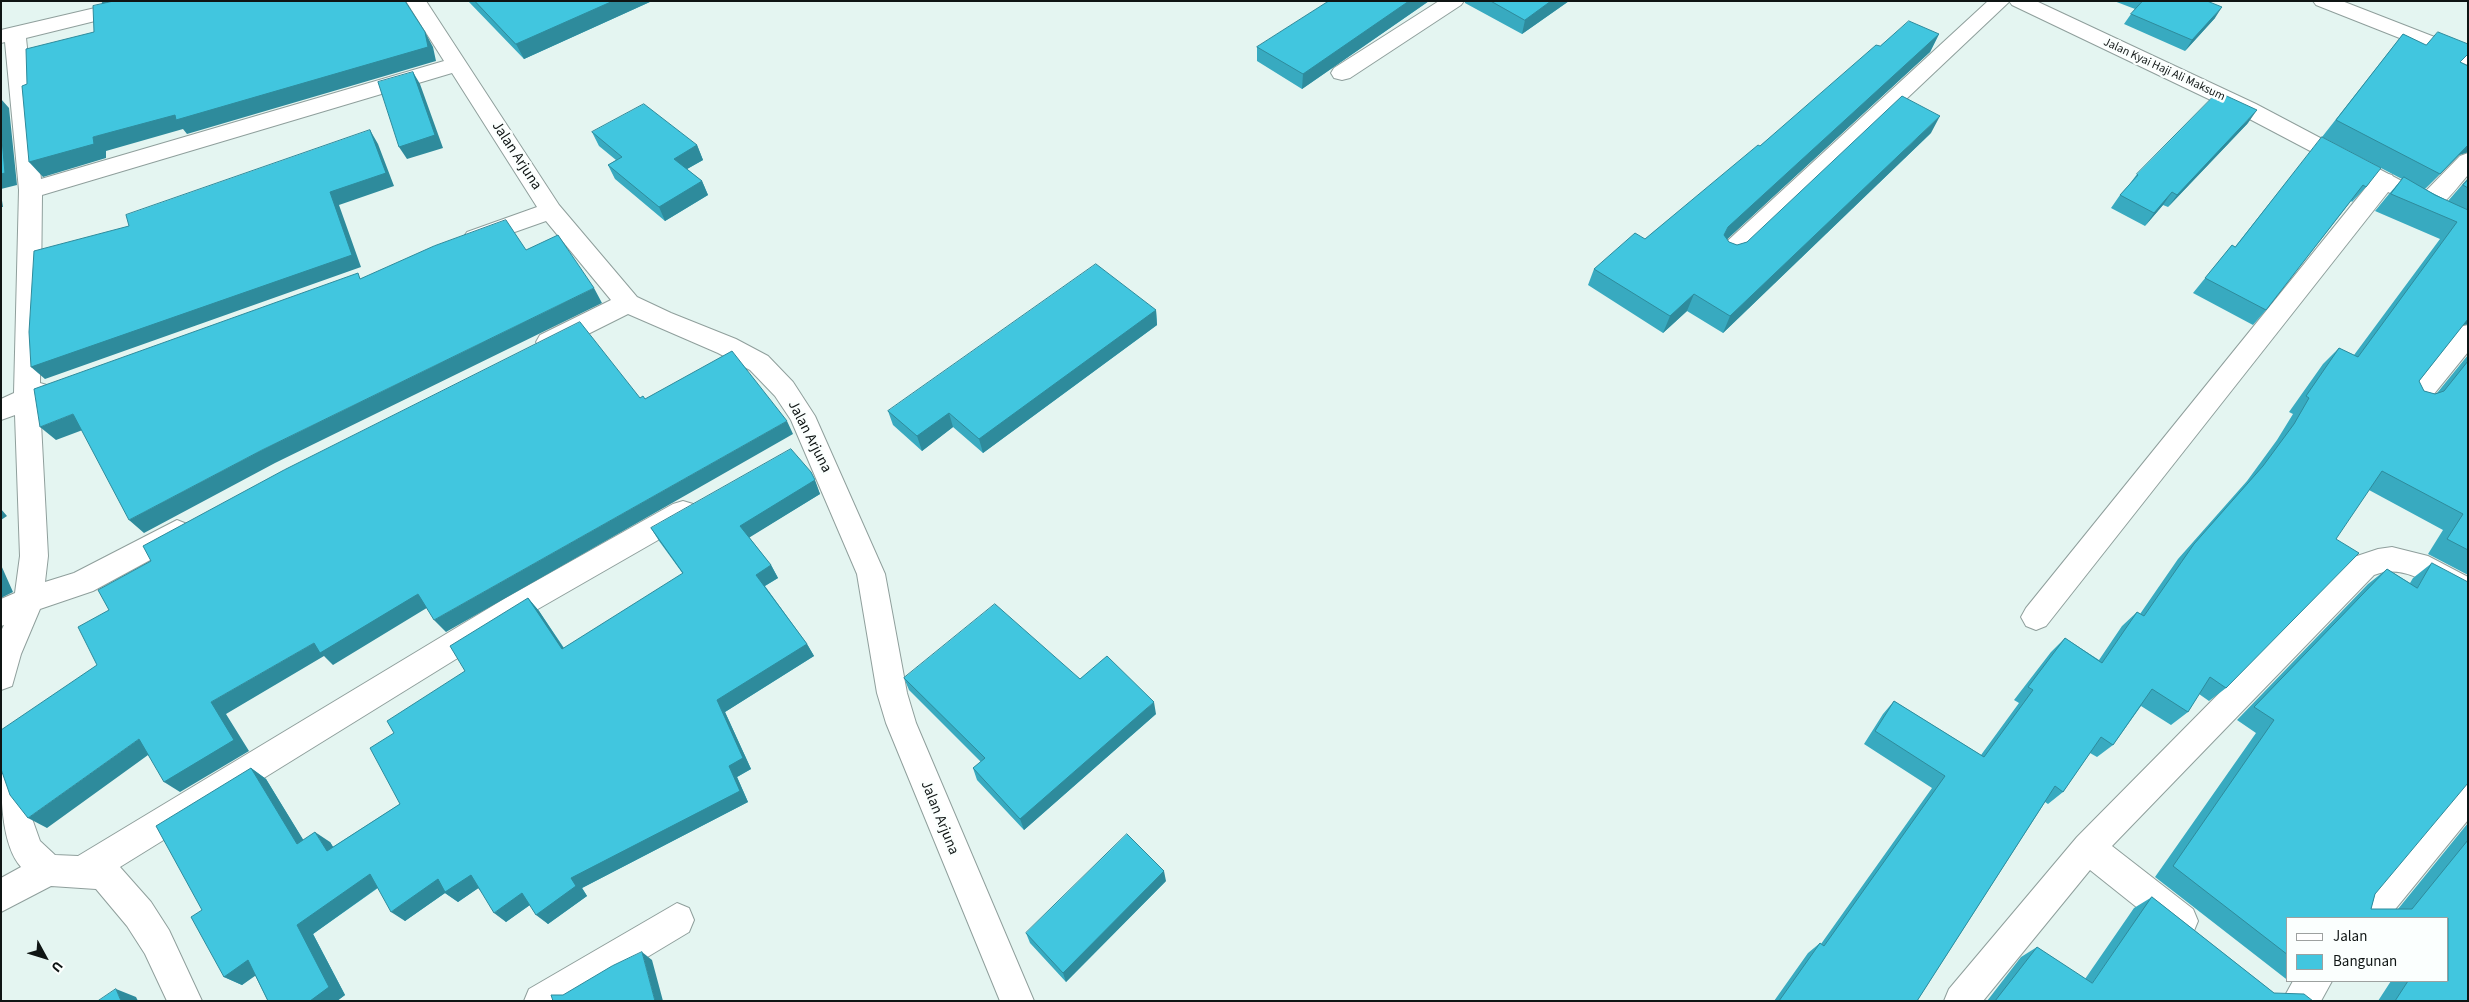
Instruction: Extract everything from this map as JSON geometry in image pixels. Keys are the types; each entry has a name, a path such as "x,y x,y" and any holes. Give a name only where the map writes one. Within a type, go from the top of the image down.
{"street":[{"path":"1,677 6,654 28,600 34,556 27,398 31,190 8,35 153,1"},
{"name":"Jalan Arjuna","path":"416,1 456,66 551,210 628,303 662,320 727,346 759,363 784,389 802,416 870,574 892,693 901,723 983,924 1017,1001"},
{"path":"1342,73 1454,1"},
{"path":"1731,251 2000,1"},
{"name":"Jalan Kyai Haji Ali Maksum","path":"2018,1 2248,109 2468,226"},
{"path":"2324,1 2468,58"},
{"path":"31,190 456,66"},
{"path":"2427,204 2468,161"},
{"path":"2036,617 2384,181"},
{"path":"458,244 551,210"},
{"path":"530,351 628,303"},
{"path":"2416,398 2468,334"},
{"path":"1,410 27,398 64,385"},
{"path":"788,452 813,438"},
{"path":"84,871 514,608 702,501"},
{"path":"1,613 28,600 83,582 200,520"},
{"path":"1961,1001 2088,848 2364,566 2378,559 2392,558 2411,562 2468,592"},
{"path":"1,772 27,851 48,870"},
{"path":"2368,917 2468,795"},
{"path":"2088,848 2205,940"},
{"path":"1,896 48,870 84,871 104,874 139,914 157,942 184,1001"},
{"path":"541,1001 677,920"},
{"path":"2299,1001 2314,982"}],"building":[{"path":"114,1 405,1 425,32 428,47 176,120 175,115 93,137 94,144 29,162 22,86 27,84 26,49 94,32 93,6"},
{"path":"475,1 613,1 516,44"},
{"path":"1329,1 1409,1 1303,74 1257,47"},
{"path":"1491,1 1551,1 1525,20"},
{"path":"2143,1 2207,1 2222,7 2192,40 2131,14"},
{"path":"1909,21 1939,34 1728,227 1724,235 1729,242 1737,245 1747,242 1902,96 1940,116 1730,316 1694,294 1670,316 1594,269 1635,233 1645,239 1758,145 1760,146 1876,45 1880,46"},
{"path":"2438,32 2468,44 2468,54 2460,62 2468,66 2468,145 2440,174 2336,120 2403,34 2426,45"},
{"path":"413,72 435,135 399,147 378,82"},
{"path":"2218,92 2257,110 2177,195 2172,192 2154,213 2120,195 2137,174"},
{"path":"644,104 697,145 674,159 702,181 659,207 608,165 622,157 592,132"},
{"path":"1,128 5,173 1,174"},
{"path":"370,130 386,173 330,192 352,255 31,367 29,332 34,251 129,226 126,215"},
{"path":"2322,137 2381,168 2366,187 2363,185 2266,310 2205,278 2232,245 2235,247"},
{"path":"2404,177 2435,195 2468,210 2468,319 2419,381 2424,391 2435,394 2444,391 2468,361 2468,550 2447,539 2463,514 2382,471 2336,539 2359,553 2226,688 2210,677 2188,712 2152,689 2113,745 2101,737 2063,792 2055,786 1917,1001 1779,1001 1820,943 1824,946 1945,776 1875,731 1894,701 1984,757 2033,690 2028,687 2065,638 2102,663 2137,612 2144,616 2194,544 2263,466 2294,424 2309,398 2306,396 2339,348 2358,357 2457,222 2391,194"},
{"path":"2468,180 2468,188 2463,185"},
{"path":"506,220 526,250 558,235 594,288 262,450 129,520 73,414 40,427 34,389 358,273 360,279 434,246"},
{"path":"1096,264 1156,310 979,439 949,413 917,436 888,411"},
{"path":"580,322 640,398 643,396 645,399 732,351 787,421 434,620 418,594 320,653 314,643 211,702 234,740 164,782 139,739 28,818 10,795 1,769 1,730 97,665 78,627 109,610 98,590 151,561 143,546 284,470"},
{"path":"791,449 811,472 815,480 740,526 771,565 756,575 807,644 717,700 743,758 729,766 740,791 571,878 576,886 536,915 522,893 494,913 471,875 445,892 438,879 391,912 370,874 297,925 329,987 310,1001 268,1001 248,960 224,977 191,917 202,910 156,826 251,768 297,844 315,832 327,851 400,804 370,748 394,733 387,721 465,671 450,646 528,598 562,649 683,573 651,528"},
{"path":"2432,563 2468,582 2468,783 2375,894 2371,909 2412,909 2468,840 2468,1001 2395,1001 2407,982 2449,982 2449,917 2286,917 2286,953 2173,866 2274,720 2254,707 2387,569 2417,588"},
{"path":"995,604 1080,679 1107,656 1154,702 1020,819 973,768 985,758 904,678"},
{"path":"1127,834 1164,871 1063,973 1026,933"},
{"path":"2152,897 2274,993 2304,994 2313,1001 1995,1001 2037,947 2092,983"},
{"path":"642,952 655,1001 553,1001 551,995 563,995 612,966"},
{"path":"116,989 121,1001 98,1001"}]}
